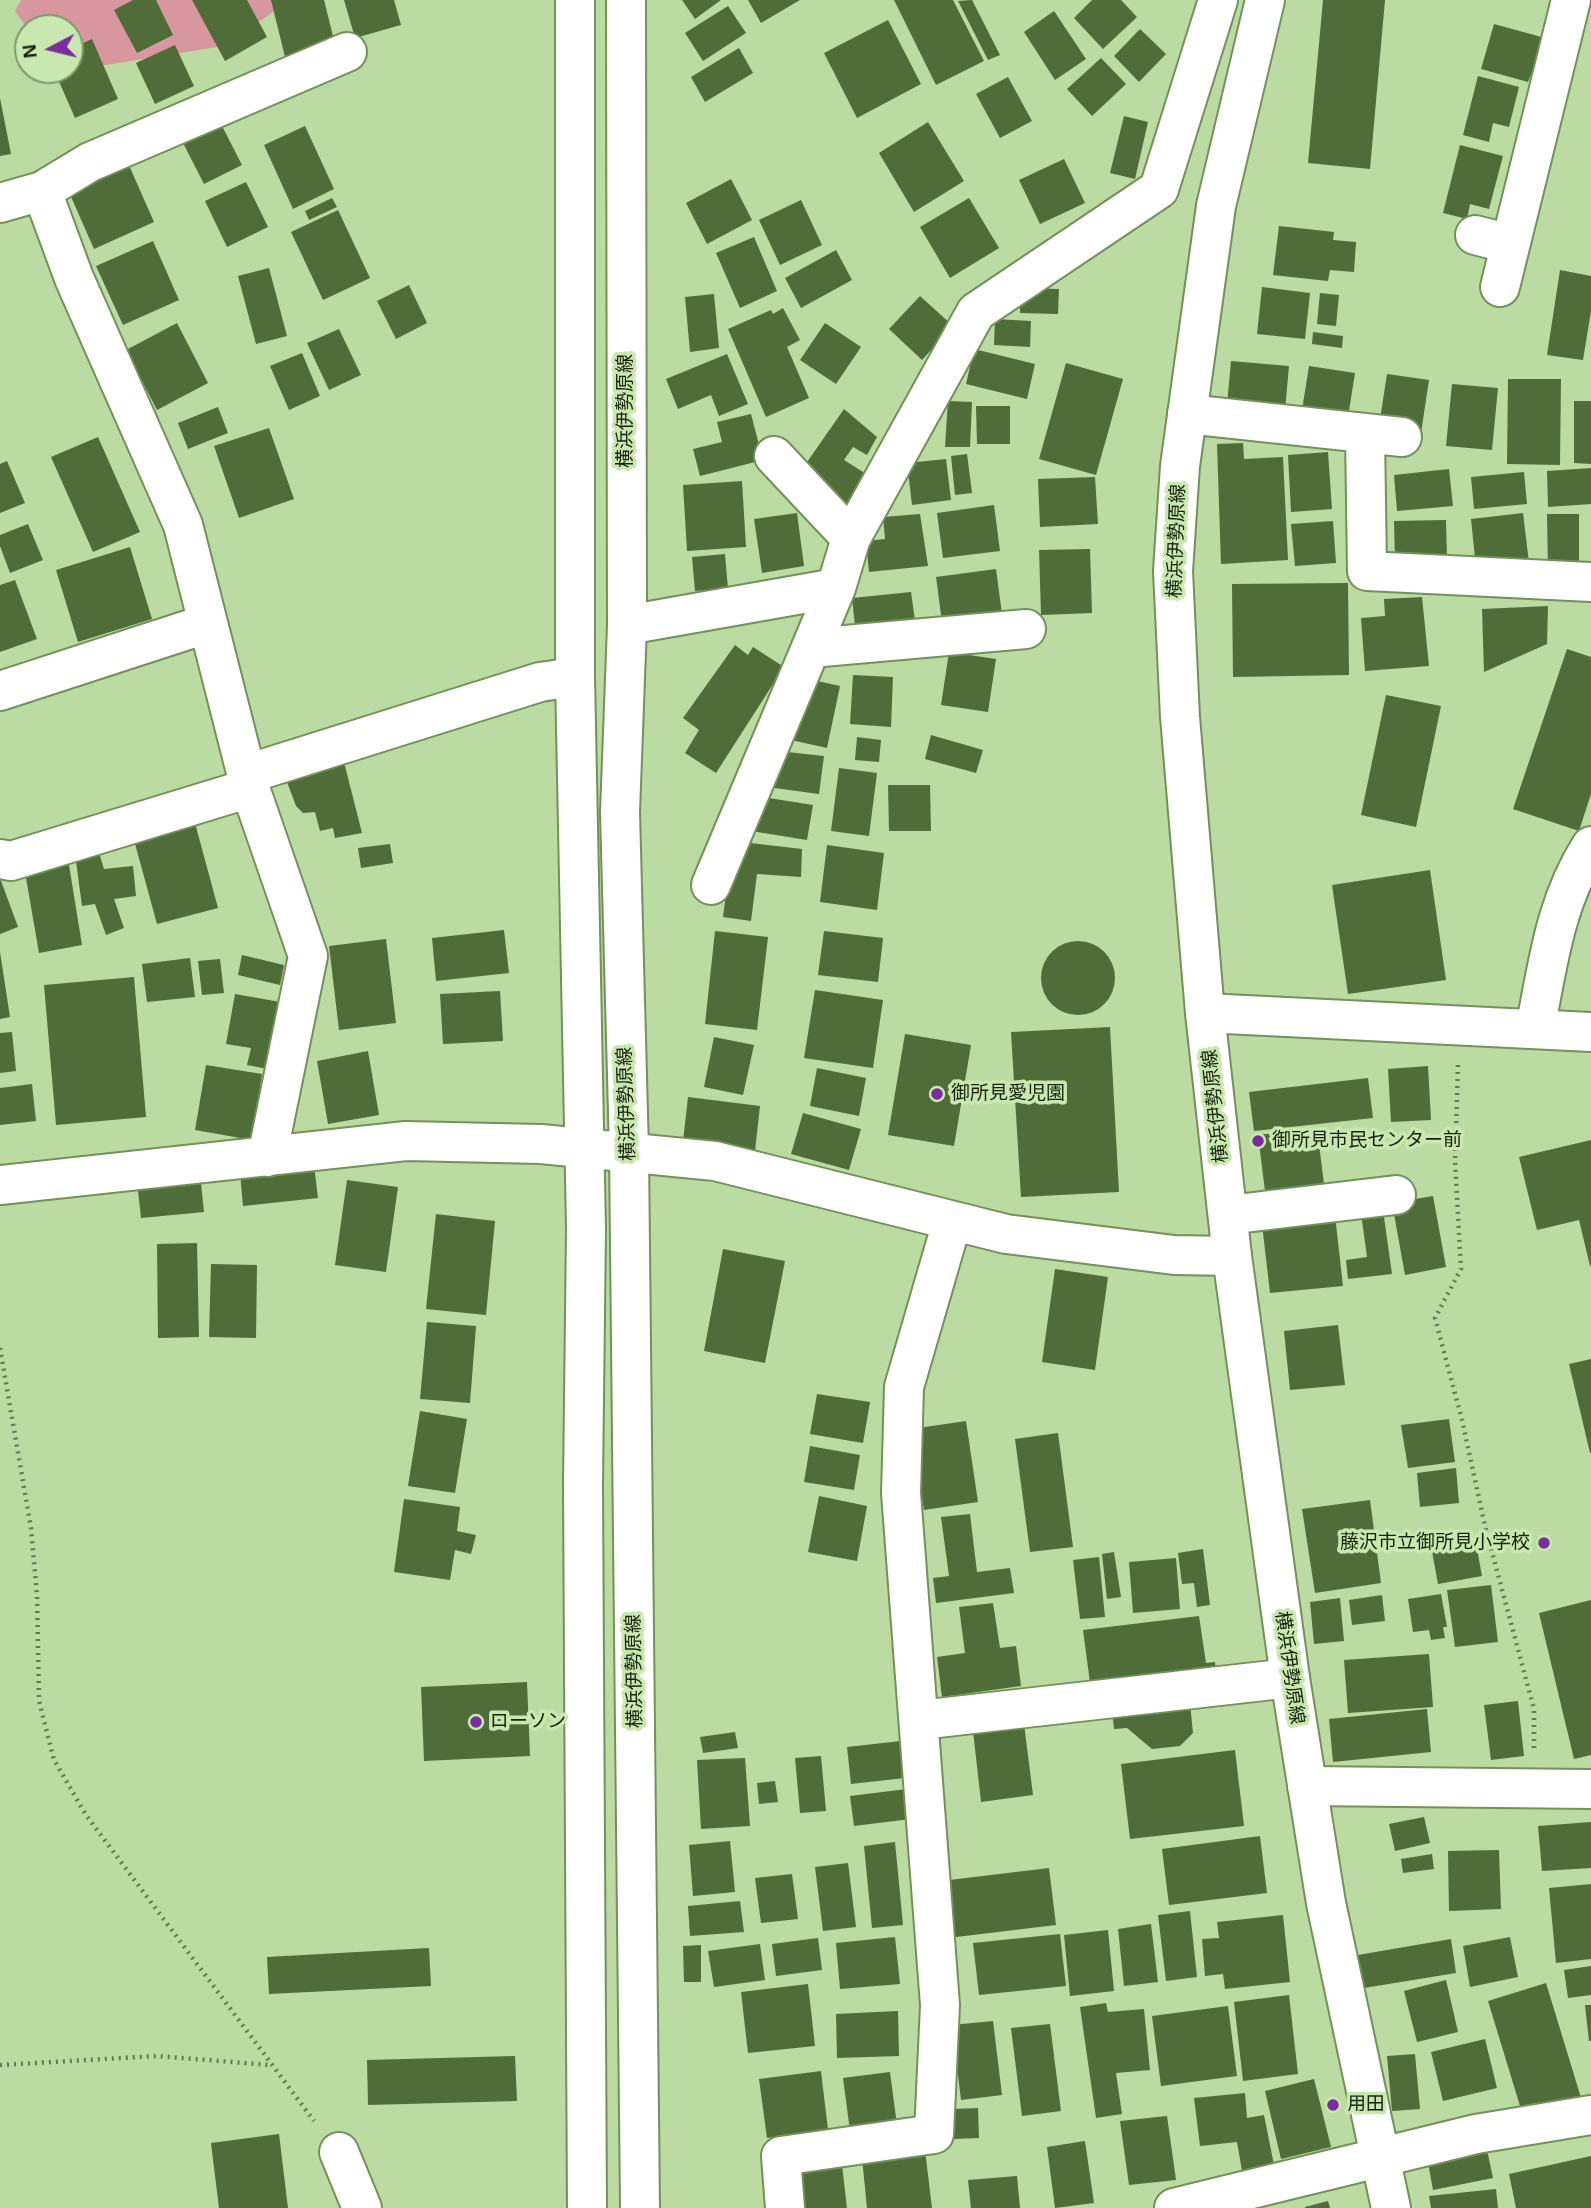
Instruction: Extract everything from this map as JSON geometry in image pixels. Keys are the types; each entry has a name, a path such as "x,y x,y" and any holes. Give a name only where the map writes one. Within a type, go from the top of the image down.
{"main road":[{"path":"575,0 575,677 585,1148 587,2208"},
{"name":"横浜伊勢原線","path":"626,0 627,625 620,812 629,1151 640,2208"},
{"path":"711,884 811,648 835,587 850,538 976,312 1159,189 1218,0"},
{"name":"横浜伊勢原線","path":"1265,0 1216,206 1187,414 1173,571 1180,717 1205,1013 1228,1215 1290,1678 1326,1903 1391,2208"},
{"path":"1500,287 1492,240 1571,0"},
{"path":"0,203 41,191 90,162 347,52"},
{"path":"41,191 74,278 183,524 206,624 249,781 308,956 267,1157"},
{"path":"1187,414 1402,437"},
{"path":"1365,433 1367,571 1591,582"},
{"path":"775,456 850,538"},
{"path":"627,625 835,587"},
{"path":"0,691 206,624"},
{"path":"811,648 1026,629"},
{"path":"0,859 11,861 540,682 575,677"},
{"path":"1535,1029 1556,927 1571,876 1591,845"},
{"path":"1205,1013 1591,1032"},
{"path":"0,1185 406,1141 585,1148 715,1161 1006,1234 1174,1255 1233,1256"},
{"path":"1228,1215 1396,1195"},
{"path":"785,2208 780,2156 934,2134 940,2005 901,1493 901,1441 904,1387 951,1222"},
{"path":"920,1720 1290,1678"},
{"path":"1307,1786 1591,1789"},
{"path":"1174,2208 1476,2134 1591,2115"},
{"path":"339,2152 362,2208"}],"path":[{"path":"1460,1024 1455,1161 1461,1269 1434,1318 1462,1420 1485,1526 1534,1709 1534,1787"},
{"path":"0,1348 31,1528 37,1595 39,1701 54,1760 86,1815 270,2065 339,2152"},
{"path":"0,2065 157,2056 270,2065"}],"shaded area":[{"path":"21,0 291,0 223,46 106,65 84,64 84,14 17,14 15,11"}],"building":[{"path":"133,0 156,0 173,35 137,53 114,10"},
{"path":"192,0 247,0 267,37 225,61"},
{"path":"271,0 324,0 336,48 286,61"},
{"path":"344,0 394,0 401,25 355,38"},
{"path":"682,0 721,0 695,19"},
{"path":"748,0 800,0 761,23"},
{"path":"894,0 953,0 984,61 936,85"},
{"path":"972,0 1000,55 988,60 958,1"},
{"path":"1092,0 1121,0 1137,17 1103,49 1074,18"},
{"path":"1323,0 1385,0 1370,169 1308,163"},
{"path":"728,6 746,33 703,61 685,33"},
{"path":"1054,11 1086,59 1055,80 1024,32"},
{"path":"888,20 921,84 857,118 824,53"},
{"path":"1494,24 1545,38 1528,82 1481,69"},
{"path":"1140,29 1166,54 1139,82 1114,56"},
{"path":"92,39 118,99 75,118 60,84 84,84 84,43"},
{"path":"175,45 194,86 155,104 136,63"},
{"path":"739,48 753,73 705,102 691,77"},
{"path":"1101,58 1126,84 1092,116 1067,89"},
{"path":"1478,76 1519,87 1509,127 1493,123 1489,142 1463,135"},
{"path":"1008,77 1032,121 1000,138 976,94"},
{"path":"0,98 11,154 0,156"},
{"path":"1124,116 1148,122 1135,179 1110,173"},
{"path":"220,122 242,165 204,184 182,141"},
{"path":"928,122 964,181 914,212 879,153"},
{"path":"305,126 334,189 293,209 264,145"},
{"path":"1460,145 1503,156 1489,209 1470,204 1467,219 1443,213"},
{"path":"1064,159 1085,203 1040,224 1019,180"},
{"path":"128,163 154,222 94,249 68,190"},
{"path":"731,179 752,220 707,244 686,203"},
{"path":"246,182 268,227 227,247 205,201"},
{"path":"332,198 337,207 309,220 305,211"},
{"path":"969,198 999,248 950,278 920,227"},
{"path":"801,200 822,245 780,265 759,220"},
{"path":"338,210 370,278 323,300 291,232"},
{"path":"1279,226 1334,232 1333,240 1356,242 1354,272 1330,270 1328,281 1273,275"},
{"path":"754,237 777,291 740,308 716,253"},
{"path":"153,241 179,300 123,325 96,266"},
{"path":"836,250 852,280 801,308 785,278"},
{"path":"269,268 287,336 256,344 238,276"},
{"path":"1560,270 1591,276 1591,311 1583,360 1547,355"},
{"path":"409,285 427,323 396,339 377,301"},
{"path":"1262,287 1310,293 1305,339 1257,334"},
{"path":"1020,288 1059,289 1058,314 1020,313"},
{"path":"1320,293 1339,295 1336,326 1317,324"},
{"path":"714,294 719,348 690,352 685,297"},
{"path":"920,296 953,326 922,360 889,329"},
{"path":"783,308 800,340 787,347 809,398 766,417 728,329 771,310 773,314"},
{"path":"995,319 1031,321 1030,347 994,345"},
{"path":"177,323 208,383 157,410 126,350"},
{"path":"825,323 861,347 836,384 800,360"},
{"path":"339,329 361,375 329,390 307,343"},
{"path":"1313,332 1343,336 1342,348 1312,344"},
{"path":"974,349 1035,364 1027,399 966,384"},
{"path":"302,353 320,396 289,410 270,366"},
{"path":"727,354 748,404 719,416 711,395 678,409 666,379"},
{"path":"1231,361 1289,366 1285,410 1227,405"},
{"path":"1066,363 1123,379 1096,475 1039,459"},
{"path":"1309,366 1355,373 1348,417 1302,410"},
{"path":"1387,374 1429,380 1421,433 1379,426"},
{"path":"1508,379 1561,379 1560,465 1507,464"},
{"path":"1452,384 1498,388 1492,450 1446,446"},
{"path":"948,401 972,402 970,447 945,447"},
{"path":"1574,401 1591,401 1591,464 1574,463"},
{"path":"976,406 1010,406 1010,444 977,444"},
{"path":"218,407 228,433 188,449 178,423"},
{"path":"844,409 877,437 867,455 853,447 844,460 871,477 851,508 809,481 815,471 805,465"},
{"path":"751,414 763,460 700,476 693,449 722,442 717,422"},
{"path":"269,428 294,499 239,518 214,446"},
{"path":"98,437 140,532 93,552 51,457"},
{"path":"1243,443 1244,459 1283,457 1288,560 1221,564 1217,444"},
{"path":"1328,452 1332,509 1291,512 1288,455"},
{"path":"967,454 972,493 955,495 951,456"},
{"path":"946,459 951,500 912,505 907,463"},
{"path":"7,461 25,503 0,513 0,464"},
{"path":"1591,468 1591,504 1548,507 1547,471"},
{"path":"1449,469 1453,506 1397,511 1394,475"},
{"path":"1524,472 1527,504 1474,509 1471,477"},
{"path":"1095,477 1098,524 1040,527 1038,479"},
{"path":"742,481 746,547 687,551 683,485"},
{"path":"994,505 1000,551 943,558 937,513"},
{"path":"797,513 804,566 762,573 754,519"},
{"path":"1523,513 1529,563 1476,568 1471,519"},
{"path":"920,514 928,566 869,572 866,541 885,539 883,517"},
{"path":"1547,514 1579,514 1579,571 1548,572"},
{"path":"1446,520 1447,559 1395,561 1394,521"},
{"path":"1333,521 1336,563 1295,566 1291,524"},
{"path":"28,524 43,560 10,573 0,546 0,535"},
{"path":"130,547 152,619 78,642 56,570"},
{"path":"1090,549 1092,613 1041,615 1039,550"},
{"path":"725,554 728,589 695,591 692,557"},
{"path":"996,569 1002,614 942,622 936,577"},
{"path":"15,580 37,639 0,652 0,585"},
{"path":"1348,583 1349,675 1233,677 1232,584"},
{"path":"911,592 916,628 856,635 852,598"},
{"path":"1422,597 1429,666 1365,671 1361,618 1385,616 1384,599"},
{"path":"1548,606 1547,644 1484,672 1482,609"},
{"path":"735,645 748,655 753,647 784,667 716,773 685,753 699,730 683,718"},
{"path":"1567,649 1591,657 1591,794 1579,831 1513,809"},
{"path":"949,652 996,659 988,712 941,705"},
{"path":"853,675 893,677 891,727 850,724"},
{"path":"804,678 840,686 827,748 791,740"},
{"path":"1386,695 1441,706 1416,827 1361,815"},
{"path":"931,735 983,750 976,773 925,759"},
{"path":"857,737 881,740 879,762 855,760"},
{"path":"778,751 824,756 819,794 774,788"},
{"path":"343,758 362,833 335,838 333,828 320,831 315,812 303,813 296,806 284,774"},
{"path":"839,768 877,773 869,836 831,831"},
{"path":"888,785 930,785 931,831 889,831"},
{"path":"756,796 813,805 807,840 751,831"},
{"path":"195,823 218,908 157,924 134,840"},
{"path":"733,841 802,849 801,877 757,874 751,921 723,917"},
{"path":"96,843 104,869 133,866 136,896 114,899 124,928 106,935 95,904 82,906 74,846"},
{"path":"390,844 393,863 361,868 358,848"},
{"path":"827,845 884,853 877,910 820,902"},
{"path":"69,865 82,945 39,953 25,872"},
{"path":"1430,870 1446,980 1348,994 1332,885"},
{"path":"0,878 18,927 0,934"},
{"path":"504,930 509,973 436,981 432,938"},
{"path":"715,931 768,937 757,1030 705,1024"},
{"path":"824,931 883,938 878,982 818,975"},
{"path":"386,939 396,1023 339,1030 329,946"},
{"path":"1078,941 1092,944 1104,952 1112,964 1115,978 1112,992 1104,1004 1092,1012 1078,1015 1064,1012 1052,1004 1044,992 1041,978 1044,964 1052,952 1064,944"},
{"path":"0,952 10,1017 0,1019"},
{"path":"242,955 284,965 280,985 238,975"},
{"path":"190,958 195,997 147,1002 142,964"},
{"path":"220,959 224,993 202,995 198,961"},
{"path":"134,977 146,1117 56,1125 44,985"},
{"path":"815,990 883,1000 873,1068 804,1058"},
{"path":"500,991 503,1041 443,1044 440,994"},
{"path":"235,994 286,1003 273,1070 247,1065 251,1048 226,1044"},
{"path":"1110,1027 1119,1192 1021,1197 1011,1032"},
{"path":"12,1032 16,1071 0,1073 0,1033"},
{"path":"905,1034 971,1045 954,1146 888,1135"},
{"path":"714,1037 754,1045 743,1095 704,1087"},
{"path":"368,1051 379,1115 328,1124 317,1061"},
{"path":"206,1065 262,1074 252,1140 195,1130"},
{"path":"1428,1066 1431,1120 1391,1122 1388,1069"},
{"path":"817,1068 866,1078 859,1116 810,1106"},
{"path":"1368,1078 1373,1118 1254,1131 1249,1092"},
{"path":"32,1084 36,1121 0,1125 0,1088"},
{"path":"688,1097 760,1106 755,1151 683,1141"},
{"path":"803,1113 861,1129 849,1170 791,1154"},
{"path":"1317,1128 1325,1192 1266,1199 1258,1135"},
{"path":"1591,1140 1590,1266 1579,1220 1537,1230 1519,1157"},
{"path":"314,1165 318,1198 243,1206 240,1173"},
{"path":"200,1174 204,1212 141,1218 137,1181"},
{"path":"347,1180 398,1187 386,1272 335,1265"},
{"path":"1433,1196 1446,1267 1405,1275 1392,1203"},
{"path":"1383,1210 1392,1274 1348,1279 1346,1260 1367,1257 1361,1213"},
{"path":"436,1214 495,1221 486,1315 426,1309"},
{"path":"1335,1215 1343,1286 1270,1293 1262,1224"},
{"path":"197,1243 199,1337 158,1338 157,1244"},
{"path":"723,1249 785,1261 765,1363 704,1351"},
{"path":"211,1264 257,1265 256,1338 209,1337"},
{"path":"1055,1269 1108,1277 1095,1370 1042,1362"},
{"path":"427,1322 476,1326 470,1403 420,1399"},
{"path":"1338,1325 1345,1385 1290,1390 1284,1331"},
{"path":"1591,1359 1591,1453 1590,1453 1569,1364"},
{"path":"817,1394 870,1402 863,1443 810,1434"},
{"path":"420,1411 467,1419 455,1493 408,1486"},
{"path":"1449,1419 1455,1462 1408,1468 1401,1425"},
{"path":"966,1421 978,1502 924,1510 911,1429"},
{"path":"1058,1433 1073,1547 1030,1552 1015,1439"},
{"path":"810,1446 860,1455 854,1490 804,1482"},
{"path":"1456,1468 1459,1503 1420,1507 1417,1473"},
{"path":"819,1496 867,1506 857,1561 808,1552"},
{"path":"404,1499 460,1507 457,1531 476,1535 471,1554 455,1550 450,1580 394,1572"},
{"path":"1370,1500 1381,1583 1315,1593 1302,1509"},
{"path":"970,1514 977,1572 1010,1568 1014,1593 936,1603 933,1578 949,1576 941,1517"},
{"path":"1475,1538 1482,1576 1438,1584 1431,1546"},
{"path":"1203,1549 1210,1605 1197,1607 1194,1583 1182,1584 1178,1553"},
{"path":"1114,1552 1121,1597 1107,1599 1102,1554"},
{"path":"1099,1557 1105,1617 1080,1619 1073,1560"},
{"path":"1176,1558 1180,1609 1133,1613 1129,1562"},
{"path":"1491,1585 1498,1642 1455,1647 1447,1590"},
{"path":"1441,1594 1447,1627 1443,1627 1445,1638 1431,1640 1429,1630 1413,1632 1408,1599"},
{"path":"1382,1595 1385,1621 1352,1625 1349,1600"},
{"path":"1340,1598 1344,1641 1314,1644 1310,1602"},
{"path":"1591,1600 1591,1755 1574,1759 1539,1613"},
{"path":"993,1603 1000,1648 1016,1646 1021,1686 942,1697 937,1657 965,1653 959,1607"},
{"path":"1199,1616 1206,1663 1215,1662 1217,1680 1091,1690 1083,1630"},
{"path":"1429,1654 1433,1707 1348,1713 1344,1660"},
{"name":"ローソン","path":"527,1682 530,1756 424,1761 421,1687"},
{"path":"1189,1693 1193,1733 1180,1746 1152,1749 1127,1728 1114,1729 1111,1702"},
{"path":"1518,1701 1524,1756 1491,1760 1484,1705"},
{"path":"1427,1709 1431,1752 1333,1762 1329,1719"},
{"path":"1023,1716 1033,1795 981,1802 972,1722"},
{"path":"735,1732 738,1748 703,1753 700,1737"},
{"path":"901,1741 905,1778 851,1784 847,1747"},
{"path":"1235,1750 1244,1826 1130,1839 1121,1764"},
{"path":"821,1756 826,1811 800,1813 795,1758"},
{"path":"745,1758 750,1826 701,1829 697,1760"},
{"path":"775,1781 778,1802 759,1804 757,1783"},
{"path":"907,1789 911,1819 854,1826 850,1796"},
{"path":"1424,1817 1430,1843 1395,1851 1389,1824"},
{"path":"1591,1822 1591,1868 1542,1871 1538,1826"},
{"path":"1260,1836 1267,1893 1169,1905 1162,1849"},
{"path":"730,1841 735,1892 693,1896 689,1845"},
{"path":"895,1842 903,1925 872,1928 864,1846"},
{"path":"1499,1850 1501,1909 1449,1911 1448,1851"},
{"path":"1432,1854 1434,1869 1403,1873 1401,1859"},
{"path":"848,1863 856,1927 823,1931 815,1867"},
{"path":"1049,1868 1056,1925 948,1938 941,1881"},
{"path":"792,1874 798,1919 761,1923 755,1878"},
{"path":"1591,1884 1591,1959 1556,1963 1549,1888"},
{"path":"740,1901 744,1932 690,1936 688,1906"},
{"path":"1190,1911 1197,1977 1166,1981 1158,1915"},
{"path":"1283,1915 1290,1982 1225,1989 1223,1974 1205,1976 1202,1939 1219,1938 1217,1922"},
{"path":"1151,1924 1158,1982 1124,1986 1118,1929"},
{"path":"1108,1930 1114,1991 1070,1996 1064,1935"},
{"path":"1060,1934 1066,1986 979,1995 973,1943"},
{"path":"895,1937 900,1984 840,1989 836,1943"},
{"path":"1510,1937 1518,1977 1470,1987 1463,1946"},
{"path":"818,1938 822,1970 776,1976 772,1944"},
{"path":"1451,1939 1456,1973 1364,1988 1358,1955"},
{"path":"760,1944 765,1980 714,1987 708,1951"},
{"path":"701,1945 701,1982 684,1982 683,1946"},
{"path":"429,1948 431,1986 269,1994 267,1957"},
{"path":"1591,1966 1591,1995 1568,1998 1564,1970"},
{"path":"1446,1980 1458,2032 1417,2042 1404,1991"},
{"path":"1546,1983 1582,2101 1524,2119 1488,2001"},
{"path":"808,1984 815,2046 748,2053 741,1992"},
{"path":"1289,1995 1298,2074 1243,2081 1234,2002"},
{"path":"1106,2003 1108,2012 1144,2009 1150,2070 1116,2073 1122,2114 1096,2118 1080,2007"},
{"path":"1585,2005 1591,2005 1591,2041 1589,2041"},
{"path":"1228,2006 1237,2076 1161,2086 1152,2016"},
{"path":"898,2011 899,2056 837,2058 836,2014"},
{"path":"993,2021 1002,2095 961,2100 952,2025"},
{"path":"1050,2024 1061,2111 1022,2116 1011,2028"},
{"path":"1485,2039 1497,2088 1443,2101 1431,2052"},
{"path":"1415,2054 1420,2109 1392,2111 1387,2056"},
{"path":"515,2056 517,2101 368,2105 367,2060"},
{"path":"821,2071 828,2130 767,2138 759,2079"},
{"path":"890,2072 897,2125 850,2131 843,2078"},
{"path":"1314,2079 1331,2147 1281,2159 1265,2091"},
{"path":"1245,2093 1247,2118 1264,2115 1274,2165 1242,2171 1237,2142 1200,2146 1194,2098"},
{"path":"978,2108 979,2138 953,2139 952,2109"},
{"path":"1167,2116 1176,2180 1129,2185 1120,2121"},
{"path":"279,2134 288,2208 219,2208 211,2143"},
{"path":"1085,2141 1094,2203 1055,2208 1047,2147"},
{"path":"1486,2145 1493,2178 1433,2190 1427,2157"},
{"path":"925,2150 932,2208 867,2208 862,2158"},
{"path":"841,2156 847,2208 798,2208 792,2162"},
{"path":"1591,2156 1591,2208 1516,2208 1509,2174"},
{"path":"1017,2176 1020,2208 971,2208 968,2180"},
{"path":"1496,2189 1498,2208 1431,2208 1429,2196"},
{"path":"1328,2201 1330,2208 1305,2208 1305,2207"}],"place":[{"name":"御所見愛児園","path":"937,1094"},
{"name":"御所見市民センター前","path":"1258,1141"},
{"name":"藤沢市立御所見小学校","path":"1544,1543"},
{"name":"ローソン","path":"476,1722"},
{"name":"用田","path":"1333,2105"}]}
